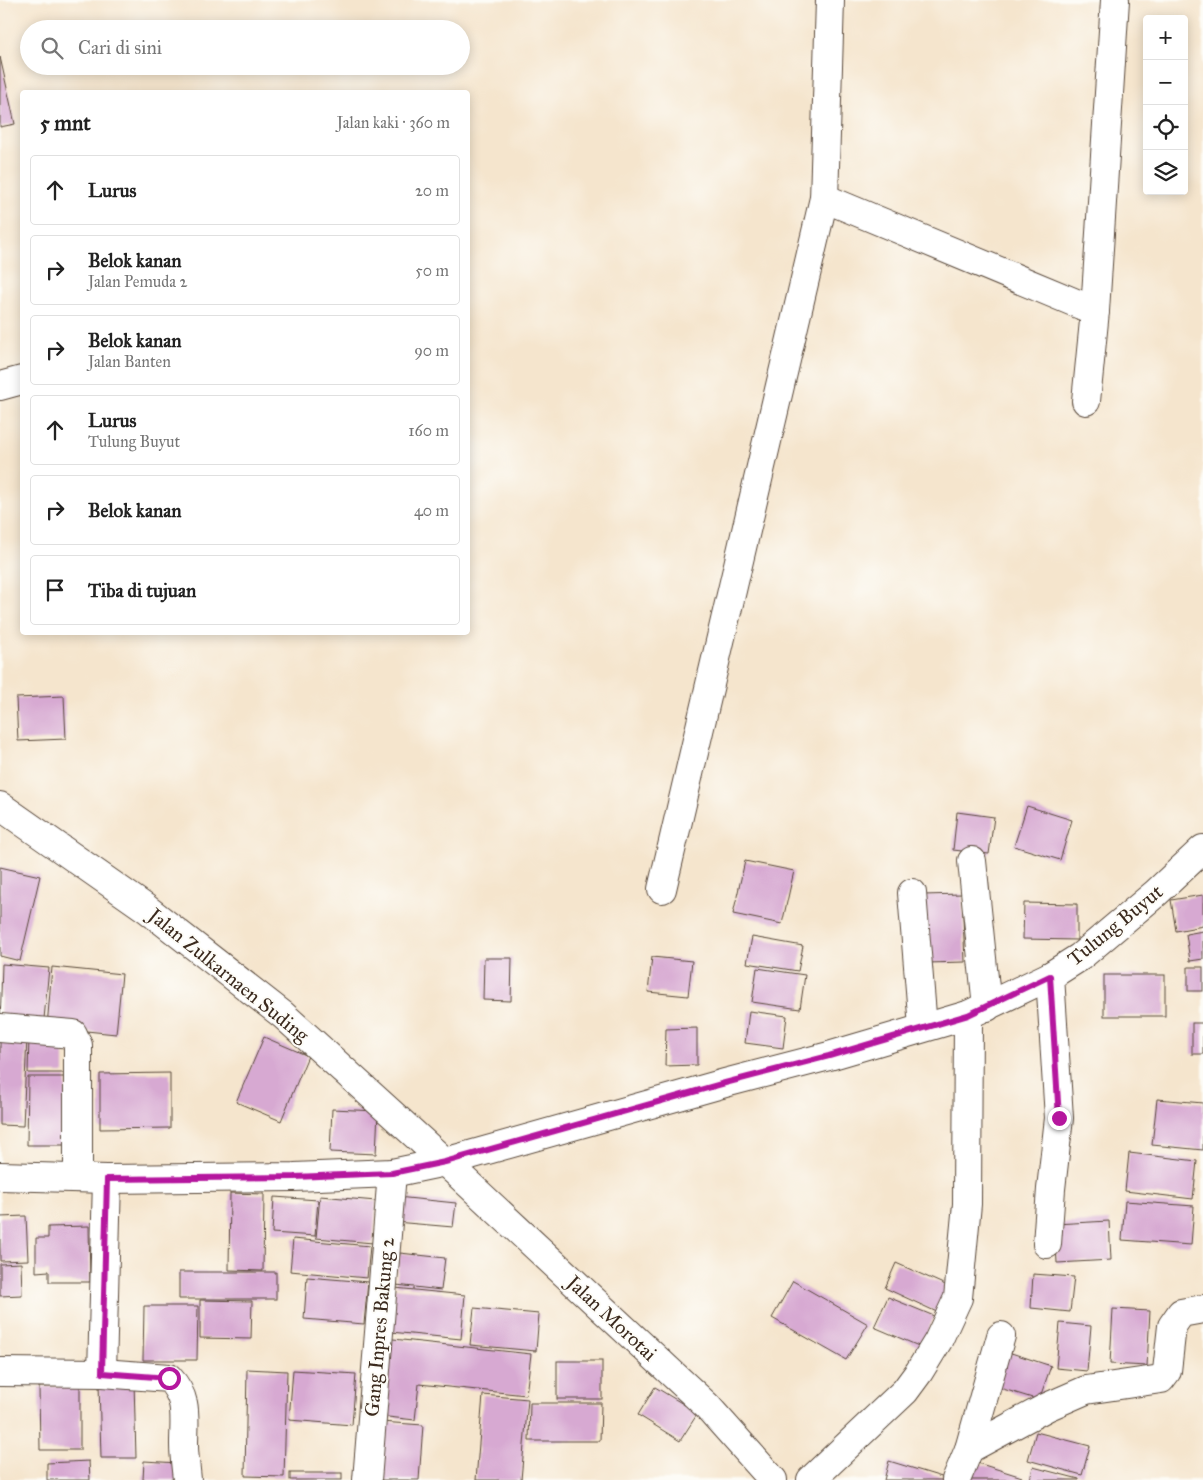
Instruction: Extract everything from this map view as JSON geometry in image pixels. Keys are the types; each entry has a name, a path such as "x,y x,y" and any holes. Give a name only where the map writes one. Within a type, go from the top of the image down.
{"street":[{"path":"662,889 824,200 830,0"},
{"path":"1086,401 1095,311 1115,0"},
{"path":"824,200 824,198 1095,311"},
{"path":"0,386 20,381"},
{"name":"Jalan Zulkarnaen Suding","path":"0,806 147,908 283,1015 445,1162"},
{"name":"Tulung Buyut","path":"0,1176 107,1179 294,1177 392,1173 445,1162 725,1083 829,1056 978,1011 1050,976 1080,957 1156,893 1203,849"},
{"path":"811,1480 905,1391 938,1342 958,1298 967,1204 978,1011 972,861"},
{"path":"912,893 923,1027"},
{"path":"1047,1244 1059,1118 1050,976"},
{"path":"0,1028 72,1034 76,1039 78,1044 78,1178"},
{"name":"Jalan Morotai","path":"445,1162 707,1406 773,1480"},
{"name":"Gang Inpres Bakung 2","path":"367,1480 392,1173"},
{"path":"102,1373 107,1179"},
{"path":"968,1449 1086,1390 1161,1379 1167,1372 1172,1326 1182,1313 1203,1309"},
{"path":"956,1480 968,1449 1000,1336"},
{"path":"0,1372 102,1373 169,1378 177,1386 184,1402 184,1445 187,1480"}],"building":[{"path":"0,57 15,124 0,127"},
{"path":"64,696 66,739 18,741 16,698"},
{"path":"1027,806 1072,820 1060,860 1014,846"},
{"path":"957,812 994,817 989,854 953,850"},
{"path":"745,861 794,871 782,924 733,914"},
{"path":"0,867 40,876 20,961 0,956"},
{"path":"962,894 965,962 927,963 923,895"},
{"path":"1203,895 1203,926 1176,931 1171,900"},
{"path":"1024,903 1077,904 1077,940 1023,939"},
{"path":"1203,931 1203,959 1190,961 1186,934"},
{"path":"752,937 803,946 798,971 747,963"},
{"path":"652,957 692,961 688,996 648,992"},
{"path":"484,958 512,958 511,1001 483,1000"},
{"path":"2,964 49,968 43,1029 0,1025"},
{"path":"52,967 122,974 116,1034 47,1027"},
{"path":"1188,967 1203,967 1203,991 1188,991"},
{"path":"757,968 805,975 800,1009 752,1002"},
{"path":"1104,975 1165,975 1165,1016 1104,1016"},
{"path":"749,1011 787,1016 783,1048 745,1043"},
{"path":"1192,1023 1203,1023 1203,1054 1192,1054"},
{"path":"697,1028 697,1065 665,1066 666,1029"},
{"path":"0,1036 27,1037 23,1126 0,1125"},
{"path":"29,1036 64,1037 64,1073 28,1073"},
{"path":"264,1037 308,1056 281,1121 236,1102"},
{"path":"170,1073 170,1128 100,1129 100,1074"},
{"path":"28,1077 66,1077 65,1145 27,1145"},
{"path":"1157,1099 1203,1103 1203,1150 1152,1145"},
{"path":"332,1109 378,1111 376,1154 330,1152"},
{"path":"1129,1153 1197,1161 1193,1199 1125,1191"},
{"path":"230,1193 264,1194 263,1271 229,1270"},
{"path":"320,1196 376,1201 373,1243 316,1238"},
{"path":"274,1197 318,1200 315,1236 272,1233"},
{"path":"397,1197 456,1203 453,1227 395,1222"},
{"path":"1125,1201 1194,1206 1191,1245 1122,1240"},
{"path":"26,1216 28,1260 0,1261 0,1217"},
{"path":"1109,1221 1111,1260 1057,1263 1055,1224"},
{"path":"89,1226 90,1282 49,1282 49,1271 36,1272 36,1238 48,1238 48,1227"},
{"path":"293,1239 370,1246 367,1278 290,1271"},
{"path":"400,1253 445,1258 441,1290 396,1285"},
{"path":"21,1263 22,1295 0,1296 0,1264"},
{"path":"896,1263 950,1287 939,1313 885,1288"},
{"path":"179,1272 276,1272 276,1299 179,1299"},
{"path":"1033,1274 1074,1277 1070,1312 1031,1308"},
{"path":"307,1277 368,1282 364,1324 304,1319"},
{"path":"793,1281 868,1324 846,1360 772,1318"},
{"path":"395,1288 465,1295 461,1339 391,1332"},
{"path":"888,1297 934,1316 921,1347 874,1327"},
{"path":"200,1300 252,1301 251,1339 200,1338"},
{"path":"144,1306 198,1306 197,1360 143,1360"},
{"path":"474,1308 539,1314 536,1351 470,1345"},
{"path":"1113,1309 1150,1311 1147,1366 1110,1364"},
{"path":"1060,1323 1091,1326 1087,1371 1056,1368"},
{"path":"384,1338 531,1354 526,1395 419,1384 415,1420 379,1416"},
{"path":"1002,1350 1051,1366 1039,1400 990,1385"},
{"path":"557,1361 602,1361 602,1399 557,1399"},
{"path":"247,1369 287,1371 284,1477 245,1476"},
{"path":"293,1370 356,1374 352,1425 289,1420"},
{"path":"134,1382 136,1458 101,1458 99,1383"},
{"path":"80,1386 80,1450 40,1450 39,1387"},
{"path":"655,1387 698,1413 680,1441 638,1415"},
{"path":"483,1395 528,1399 521,1480 476,1480"},
{"path":"530,1403 601,1403 600,1441 529,1441"},
{"path":"381,1422 423,1425 419,1480 376,1480"},
{"path":"1036,1432 1090,1446 1082,1475 1028,1460"},
{"path":"968,1460 1022,1477 1021,1480 961,1480"},
{"path":"89,1461 90,1480 47,1480 47,1463"},
{"path":"144,1461 179,1463 179,1480 143,1480"},
{"path":"889,1461 945,1478 944,1480 884,1480"},
{"path":"1033,1467 1079,1479 1079,1480 1030,1480"},
{"path":"290,1473 342,1473 342,1480 290,1480"}],"route":[{"path":"169,1378 102,1373 107,1179 294,1177 392,1173 445,1162 725,1083 829,1056 968,1015 1050,976 1059,1118"}]}
